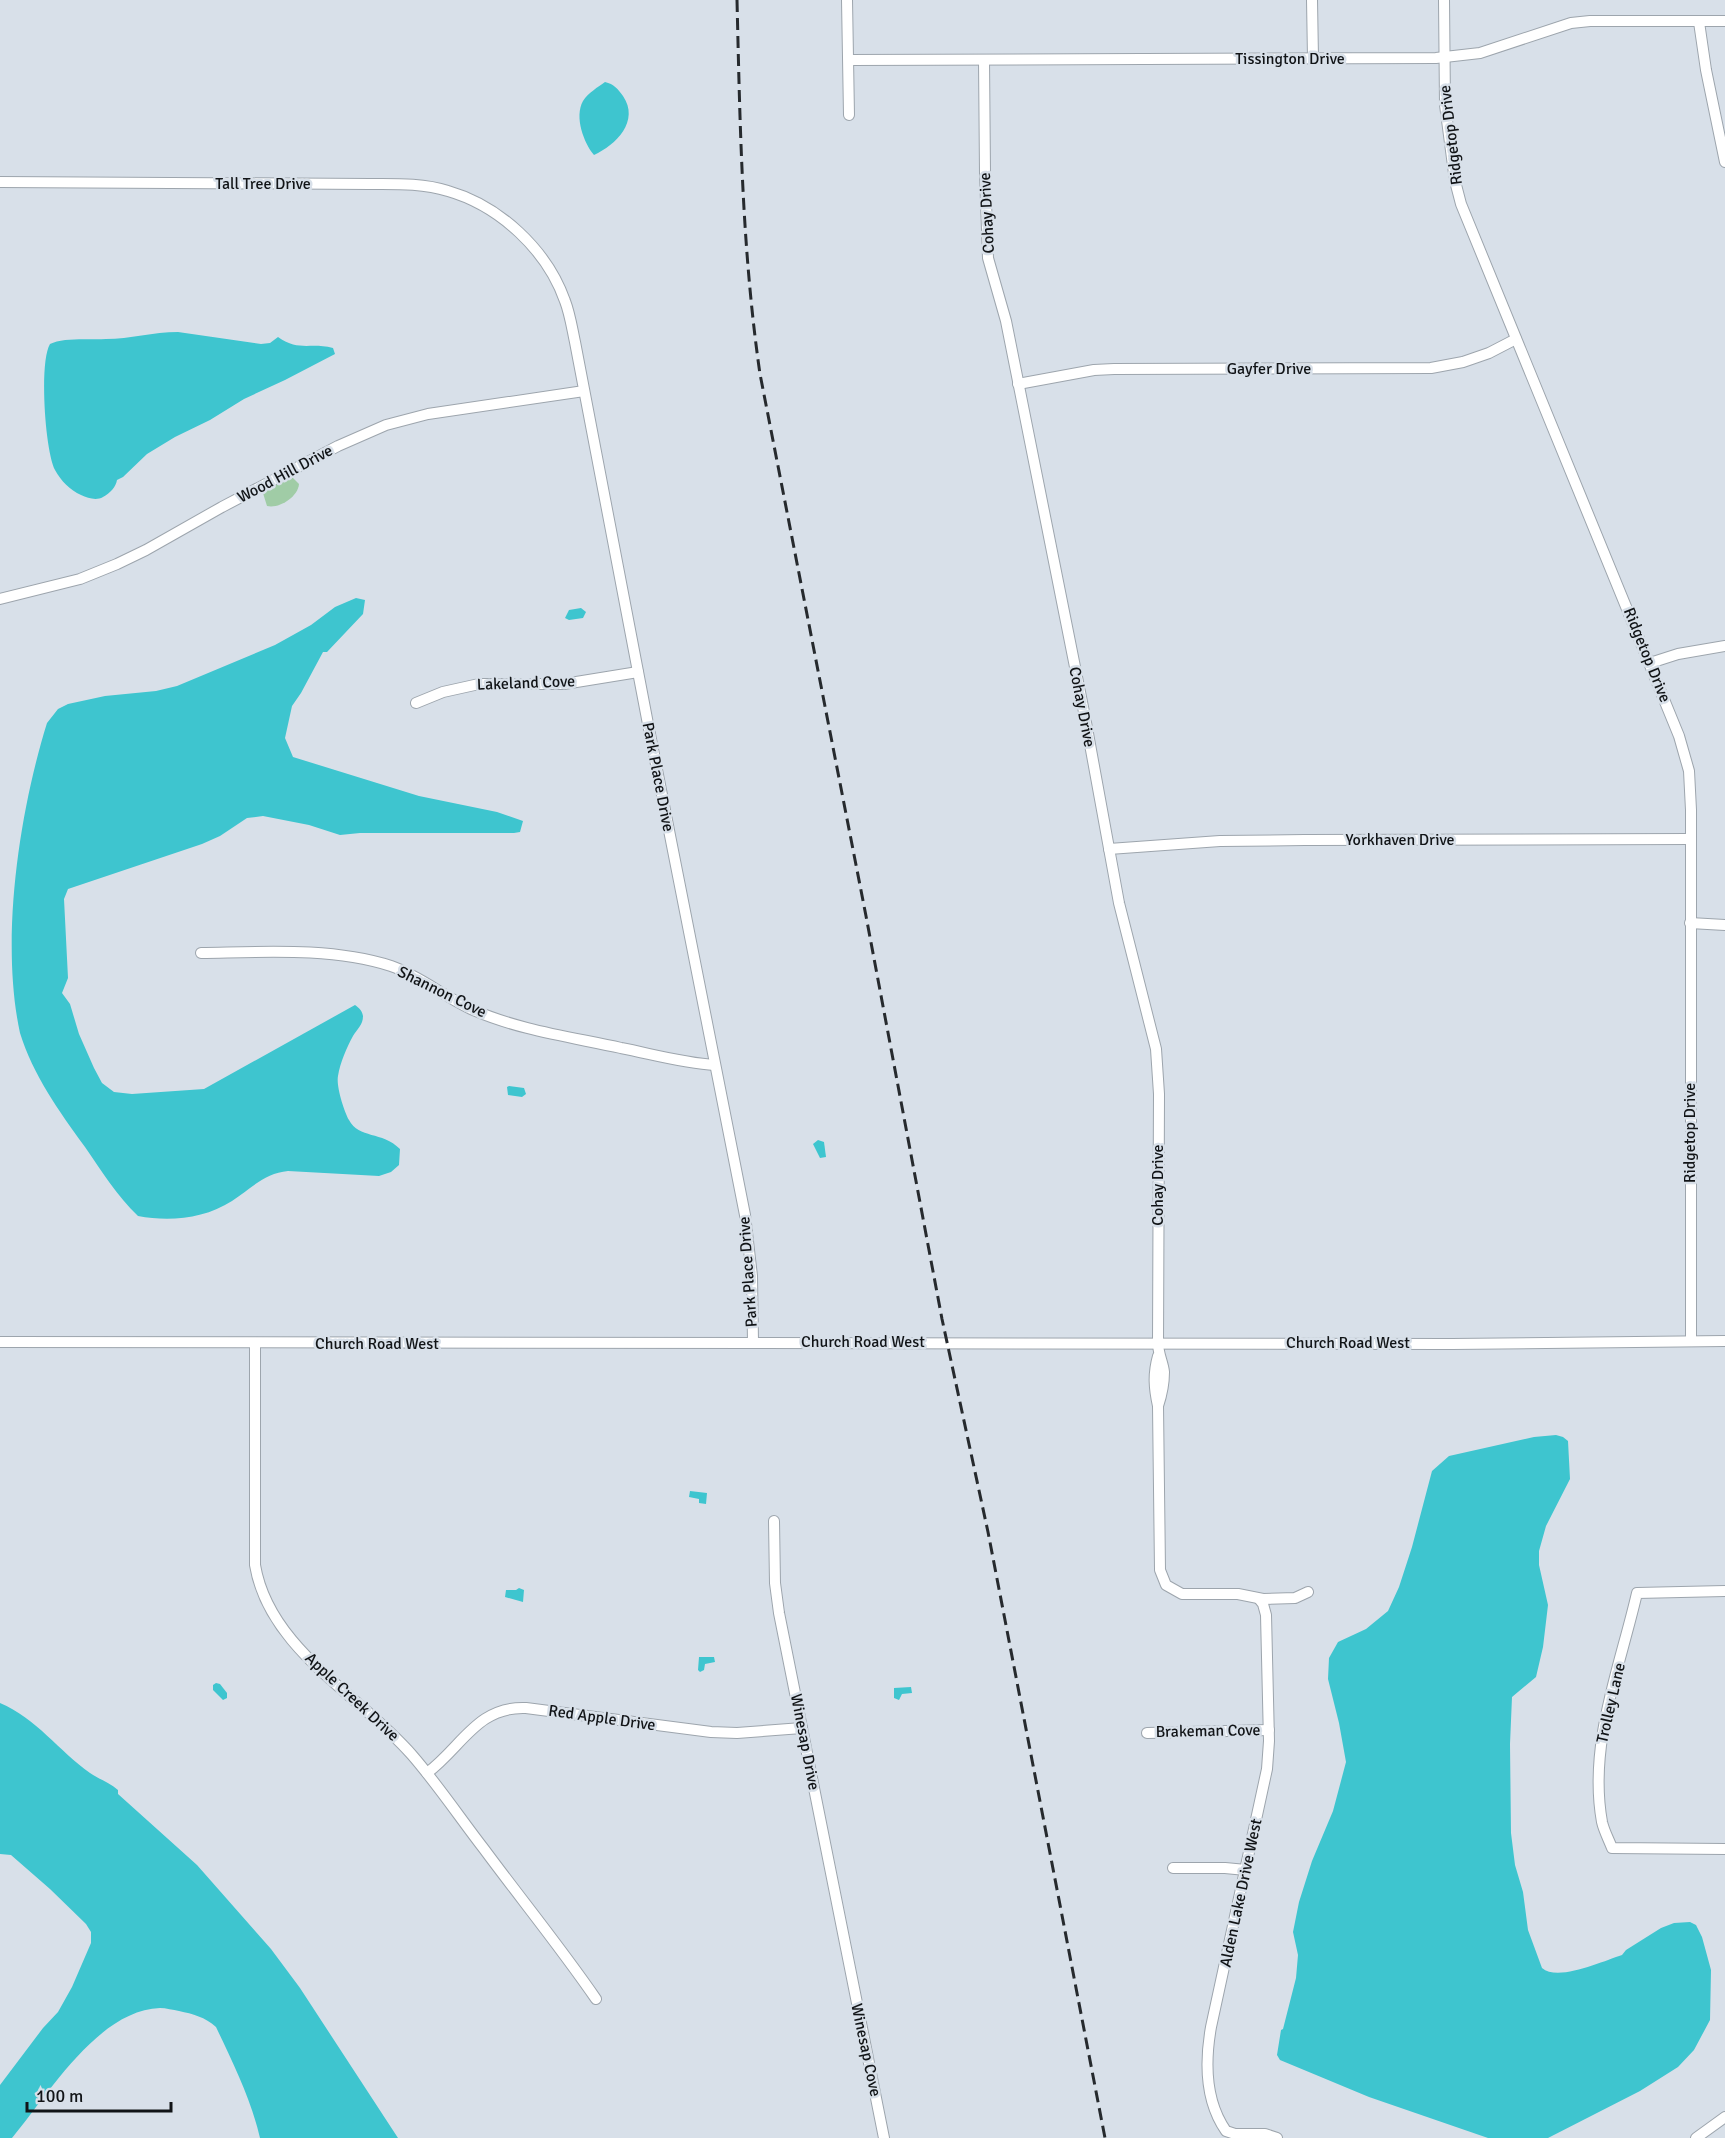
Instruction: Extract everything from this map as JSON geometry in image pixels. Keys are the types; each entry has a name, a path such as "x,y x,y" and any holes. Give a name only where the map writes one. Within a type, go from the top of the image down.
{"street":[{"path":"847,0 849,115"},
{"path":"1312,0 1313,58"},
{"name":"Ridgetop Drive","path":"1444,0 1445,105 1458,193 1685,754 1690,783 1691,839 1690,1341"},
{"name":"Tissington Drive","path":"849,60 1444,57 1480,53 1571,23 1725,21"},
{"path":"1699,22 1706,70 1725,162"},
{"name":"Cohay Drive","path":"984,60 988,258 1006,321 1109,849 1128,941 1154,1037 1158,1063 1158,1356 1164,1370 1163,1389 1158,1406 1160,1570 1163,1580 1170,1588 1182,1594 1238,1594 1259,1599"},
{"name":"Tall Tree Drive","path":"0,182 407,185 448,191 484,207 515,229"},
{"name":"Park Place Drive","path":"515,229 524,236 542,259 565,300 745,1215 751,1264 753,1342"},
{"name":"Gayfer Drive","path":"1018,384 1076,373 1114,369 1442,367 1489,353 1516,339"},
{"name":"Wood Hill Drive","path":"0,599 80,579 117,564 338,446 386,425 428,414 584,391"},
{"path":"1650,663 1678,654 1725,646"},
{"name":"Lakeland Cove","path":"416,703 443,692 479,684 564,684 638,672"},
{"name":"Yorkhaven Drive","path":"1109,849 1220,842 1305,840 1691,839"},
{"path":"1690,923 1725,925"},
{"name":"Shannon Cove","path":"201,953 317,954 374,962 406,972 462,1004 502,1020 563,1036 671,1059 715,1065"},
{"name":"Church Road West","path":"0,1342 1452,1344 1725,1341"},
{"name":"Apple Creek Drive","path":"255,1343 255,1550 259,1586 274,1616 297,1645 341,1689 400,1742 427,1773 596,1999"},
{"name":"Winesap Drive","path":"774,1521 776,1594 848,1962"},
{"path":"1259,1599 1294,1598 1308,1592"},
{"name":"Trolley Lane","path":"1725,1592 1637,1593 1600,1749 1602,1821 1612,1848 1725,1849"},
{"name":"Alden Lake Drive West","path":"1259,1599 1266,1615 1269,1730 1267,1769 1211,2027 1207,2050 1207,2071 1211,2092 1226,2131 1235,2134 1265,2134 1277,2138"},
{"name":"Red Apple Drive","path":"427,1773 484,1719 495,1712 510,1708 526,1708 711,1732 802,1728"},
{"name":"Brakeman Cove","path":"1147,1733 1269,1730"},
{"path":"1173,1868 1246,1870"},
{"name":"Winesap Cove","path":"848,1962 884,2138"},
{"path":"1696,2138 1725,2117"}],"green space":[{"path":"290,475 299,484 298,489 282,504 267,506 262,490"}],"water":[{"path":"605,82 613,85 621,93 628,105 629,114 627,123 617,139 594,155 581,130 580,107 593,90"},
{"path":"178,332 261,344 270,343 278,337 292,344 333,348 335,354 244,399 147,454 117,480 112,490 103,497 92,499 73,491 55,470 48,445 44,387 50,344 69,340 115,339"},
{"path":"356,598 365,600 363,614 327,652 323,652 292,706 285,738 293,757 419,796 497,812 523,821 520,832 340,835 309,825 263,816 247,818 220,836 202,844 68,889 64,899 68,978 62,993 70,1004 79,1034 102,1083 114,1092 132,1094 204,1089 355,1005 361,1011 363,1019 348,1045 339,1071 338,1086 343,1105 353,1126 393,1143 400,1149 399,1165 391,1172 379,1176 280,1172 265,1178 232,1201 210,1212 174,1219 138,1216 110,1183 56,1106 39,1078 20,1033 14,997 12,918 28,796 47,723 58,709 68,704 105,696 156,691 177,686 275,645 311,625 335,607"},
{"path":"581,608 586,612 583,618 569,620 565,618 569,610"},
{"path":"507,1087 524,1088 526,1094 522,1097 508,1095"},
{"path":"818,1140 824,1142 826,1157 820,1158 813,1144"},
{"path":"1556,1435 1568,1441 1570,1479 1546,1526 1539,1551 1539,1565 1548,1605 1543,1647 1536,1677 1512,1697 1511,1833 1528,1930 1542,1968 1549,1972 1559,1973 1581,1969 1622,1955 1626,1950 1661,1928 1674,1923 1690,1922 1696,1925 1702,1937 1711,1970 1710,2020 1694,2050 1678,2067 1640,2091 1548,2138 1488,2138 1369,2097 1280,2060 1277,2055 1281,2030 1296,1978 1298,1955 1293,1932 1299,1902 1312,1861 1333,1811 1346,1762 1328,1679 1329,1658 1338,1642 1366,1629 1388,1611 1399,1587 1412,1547 1432,1471 1449,1456 1534,1437"},
{"path":"690,1491 707,1493 706,1504 699,1503 699,1499 689,1497"},
{"path":"519,1588 524,1590 523,1602 505,1597 506,1590"},
{"path":"699,1657 714,1657 715,1662 705,1664 704,1670 700,1672 698,1670"},
{"path":"220,1684 227,1693 227,1698 223,1700 213,1690 213,1685"},
{"path":"911,1687 912,1693 902,1694 899,1700 894,1698 894,1688"},
{"path":"0,1703 25,1717 90,1773 118,1790 118,1794 197,1865 271,1949 300,1988 398,2138 260,2138 247,2095 216,2027 194,2015 160,2008 137,2012 116,2023 95,2039 58,2078 12,2138 0,2138 0,2085 58,2012 72,1987 91,1943 91,1932 86,1924 50,1889 11,1855 0,1854"}],"railway":[{"path":"737,0 746,234 760,374 942,1319 988,1532 1105,2138"}]}
